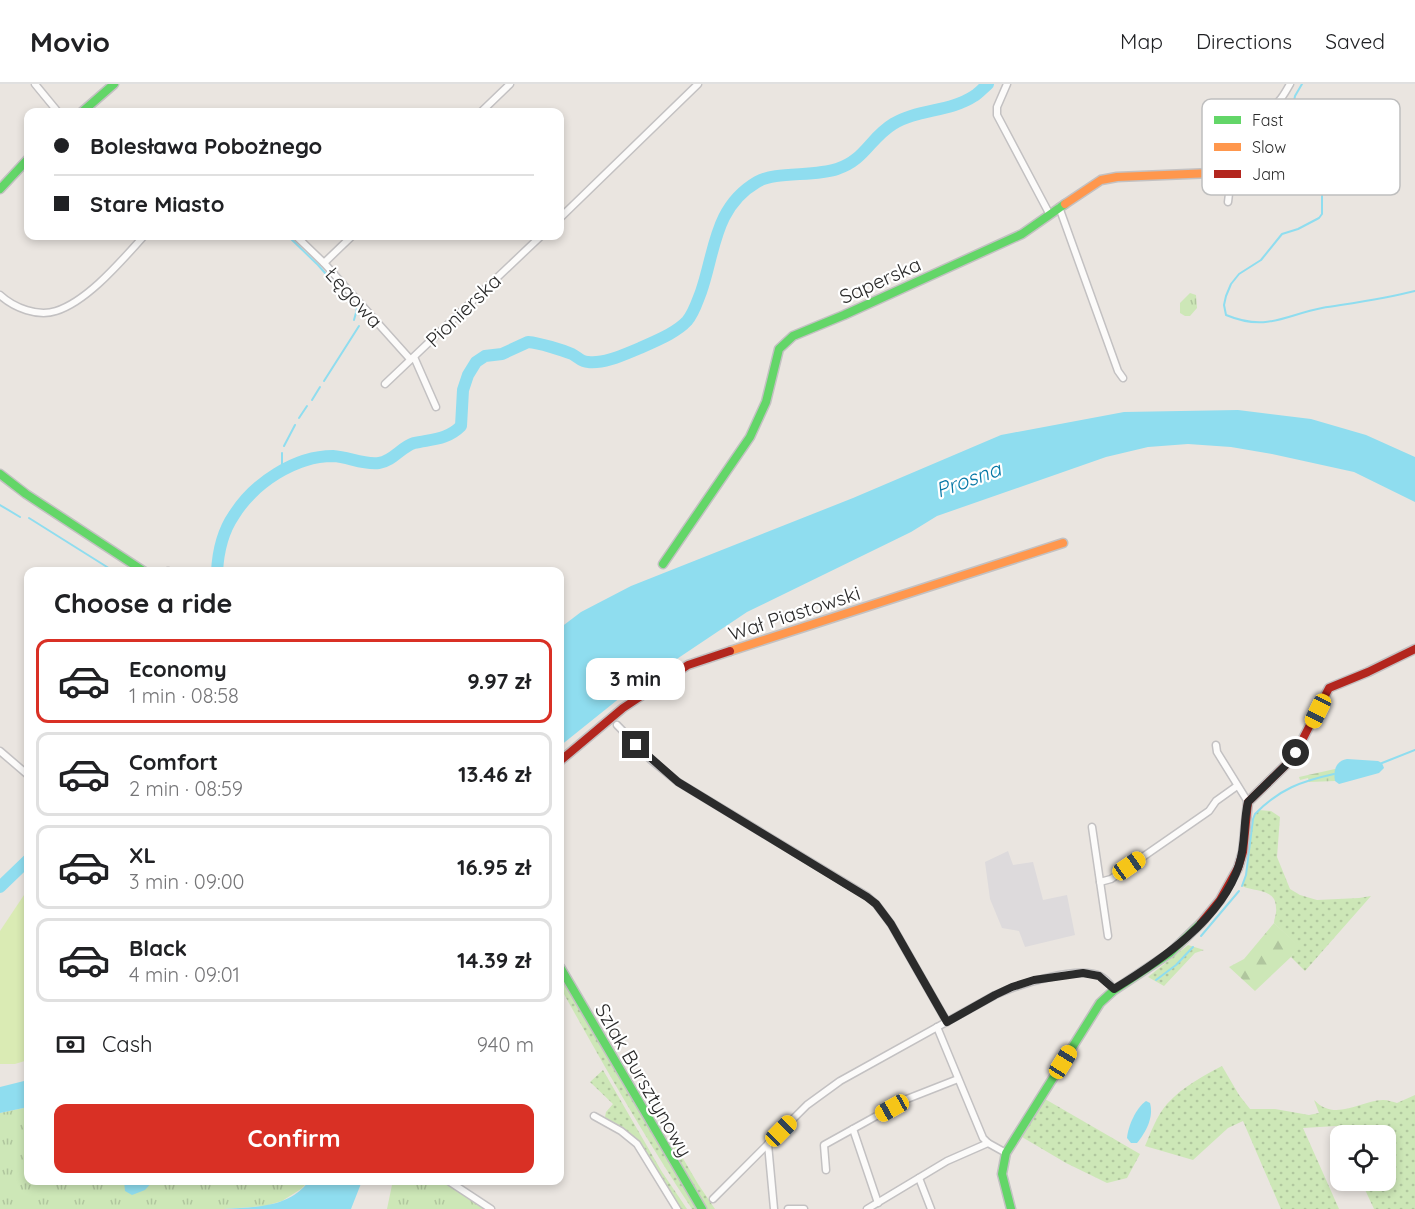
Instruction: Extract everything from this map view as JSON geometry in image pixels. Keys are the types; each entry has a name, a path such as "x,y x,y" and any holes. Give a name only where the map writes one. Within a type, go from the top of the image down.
{"street":[{"path":"36,84 55,108"},
{"path":"87,108 114,84"},
{"path":"485,108 510,84"},
{"path":"564,214 698,84"},
{"path":"1007,84 998,107 998,114 1050,216"},
{"path":"1279,99 1290,84"},
{"path":"0,189 24,163"},
{"name":"Saperska","path":"663,564 750,437 766,402 776,356 785,342 793,336 1014,238 1095,184 1108,178 1202,173"},
{"path":"1228,202 1229,195"},
{"path":"1059,207 1118,371 1123,378"},
{"path":"0,295 11,304 28,310 47,313 59,310 90,289 140,240"},
{"name":"Łęgowa","path":"300,240 412,358 436,407"},
{"path":"324,263 348,240"},
{"name":"Pionierska","path":"386,384 537,240"},
{"path":"0,474 26,494 137,567"},
{"path":"0,480 26,494"},
{"name":"Wał Piastowski","path":"564,758 623,708 688,665 1063,543"},
{"path":"1011,1209 1001,1175 1006,1153 1100,1003 1114,989 1166,956 1206,918 1218,902 1239,867 1248,802 1293,758 1329,688 1415,649"},
{"path":"617,726 651,760 678,782 872,900 891,924 947,1022"},
{"path":"1216,745 1217,752 1248,802"},
{"path":"0,751 24,771"},
{"path":"1100,882 1110,879 1209,811 1216,801 1237,786"},
{"path":"1092,827 1108,936"},
{"path":"712,1199 807,1105 823,1093 840,1081 995,995 1034,980 1083,973 1099,976 1114,989"},
{"name":"Szlak Bursztynowy","path":"564,974 702,1209"},
{"path":"937,1027 983,1138 1006,1153"},
{"path":"826,1170 824,1145 907,1099 958,1078"},
{"path":"594,1116 633,1139 677,1209"},
{"path":"853,1129 878,1203"},
{"path":"867,1209 952,1158 988,1143"},
{"path":"768,1144 774,1209"},
{"path":"919,1178 931,1209"},
{"path":"455,1185 491,1209"},
{"path":"788,1209 804,1209"}],"shaded area":[{"path":"1008,851 1013,865 1033,862 1043,900 1067,895 1075,935 1025,947 1019,931 1002,928 990,899 985,862"}],"green space":[{"path":"1190,293 1196,295 1197,308 1190,316 1185,316 1180,313 1180,303"},
{"path":"1335,769 1335,781 1309,782 1308,778 1300,780 1299,777"},
{"path":"1258,810 1271,811 1280,817 1277,857 1290,889 1317,900 1371,896 1305,971 1291,957 1298,946 1274,923 1276,910 1272,897 1264,892 1242,886 1247,868 1252,825"},
{"path":"24,895 24,1061 15,1064 0,1064 0,931"},
{"path":"1274,923 1299,946 1291,957 1255,991 1229,967 1244,959"},
{"path":"1188,945 1204,950 1195,953 1164,986 1148,977"},
{"path":"564,981 697,1209 692,1209 624,1099 564,994"},
{"path":"1222,1066 1250,1109 1275,1109 1309,1115 1319,1113 1314,1100 1322,1106 1339,1110 1374,1101 1397,1103 1415,1095 1415,1209 1374,1209 1366,1191 1396,1191 1396,1125 1330,1125 1303,1128 1339,1209 1281,1209 1243,1121 1228,1128 1193,1160 1145,1146 1163,1108 1186,1087"},
{"path":"603,1070 662,1172 687,1209 680,1209 662,1183 641,1144 605,1117 613,1104 590,1082"},
{"path":"1045,1099 1140,1154 1127,1178 1107,1183 1066,1163 1022,1137"},
{"path":"24,1108 24,1185 305,1185 282,1201 265,1206 224,1209 0,1209 0,1113"},
{"path":"674,1143 715,1209 706,1209 668,1146"},
{"path":"392,1185 450,1185 485,1209 387,1209"}],"water":[{"name":"Prosna","path":"1238,410 1311,419 1366,435 1415,457 1415,502 1354,472 1231,447 1188,444 1148,447 1106,457 937,516 911,532 747,612 626,693 564,743 564,625 581,612 631,586 853,498 1001,435 1124,412"},
{"path":"1347,759 1378,761 1384,768 1379,773 1339,784 1335,781 1334,773 1338,764"},
{"path":"24,1081 24,1108 0,1113 0,1087"},
{"path":"1146,1101 1150,1103 1151,1108 1148,1124 1137,1143 1131,1143 1127,1138 1131,1123 1139,1108"},
{"path":"124,1185 149,1185 145,1190 132,1195 125,1191"},
{"path":"305,1185 360,1185 351,1209 224,1209 271,1204 301,1190"}],"waterway":[{"path":"218,567 222,542 230,521 242,503 277,473 290,466 319,457 333,456 367,463 384,462 414,443 439,438 456,431 461,426 463,390 468,375 476,362 485,356 502,354 528,342 572,354 586,362 601,362 659,340 687,321 693,311 701,292 718,231 732,204 743,192 757,182 774,176 817,173 847,165 893,124 902,119 965,101 988,84"},
{"path":"1294,99 1302,84"},
{"path":"1322,195 1322,214 1319,218 1282,234 1261,260 1239,274 1231,284 1226,296 1224,305 1226,315 1240,320 1265,322 1322,308 1415,291"},
{"path":"292,240 357,309 354,320"},
{"path":"324,381 359,326"},
{"path":"312,400 320,387"},
{"path":"299,418 307,406"},
{"path":"284,446 295,425"},
{"path":"282,453 282,470"},
{"path":"0,505 20,517"},
{"path":"29,518 107,567"},
{"path":"1382,763 1415,750"},
{"path":"1242,886 1246,875 1255,814 1273,798 1291,787 1334,774"},
{"path":"0,887 24,864"},
{"path":"1201,936 1239,891"},
{"path":"1156,980 1176,965 1193,947"}],"traffic: fast":[{"path":"87,108 114,84"},
{"path":"0,189 24,163"},
{"path":"663,564 750,437 766,402 779,349 793,336 1022,234 1065,204"},
{"path":"0,474 26,494 137,567"},
{"path":"1011,1209 1002,1174 1006,1153 1100,1003 1113,991 1170,953 1201,923"},
{"path":"564,974 702,1209"}],"traffic: slow":[{"path":"1065,204 1101,180 1117,177 1202,173"},
{"path":"730,651 1063,543"}],"traffic: jam":[{"path":"1201,923 1220,900 1238,868 1243,852 1248,802 1293,758 1329,688 1415,649"},
{"path":"564,758 623,708 688,665 730,651"}],"route":[{"path":"636,745 678,782 876,904 891,924 947,1022 995,995 1034,980 1083,973 1099,976 1114,989 1166,956 1206,918 1230,885 1239,867 1243,849 1248,802 1296,753"}]}
